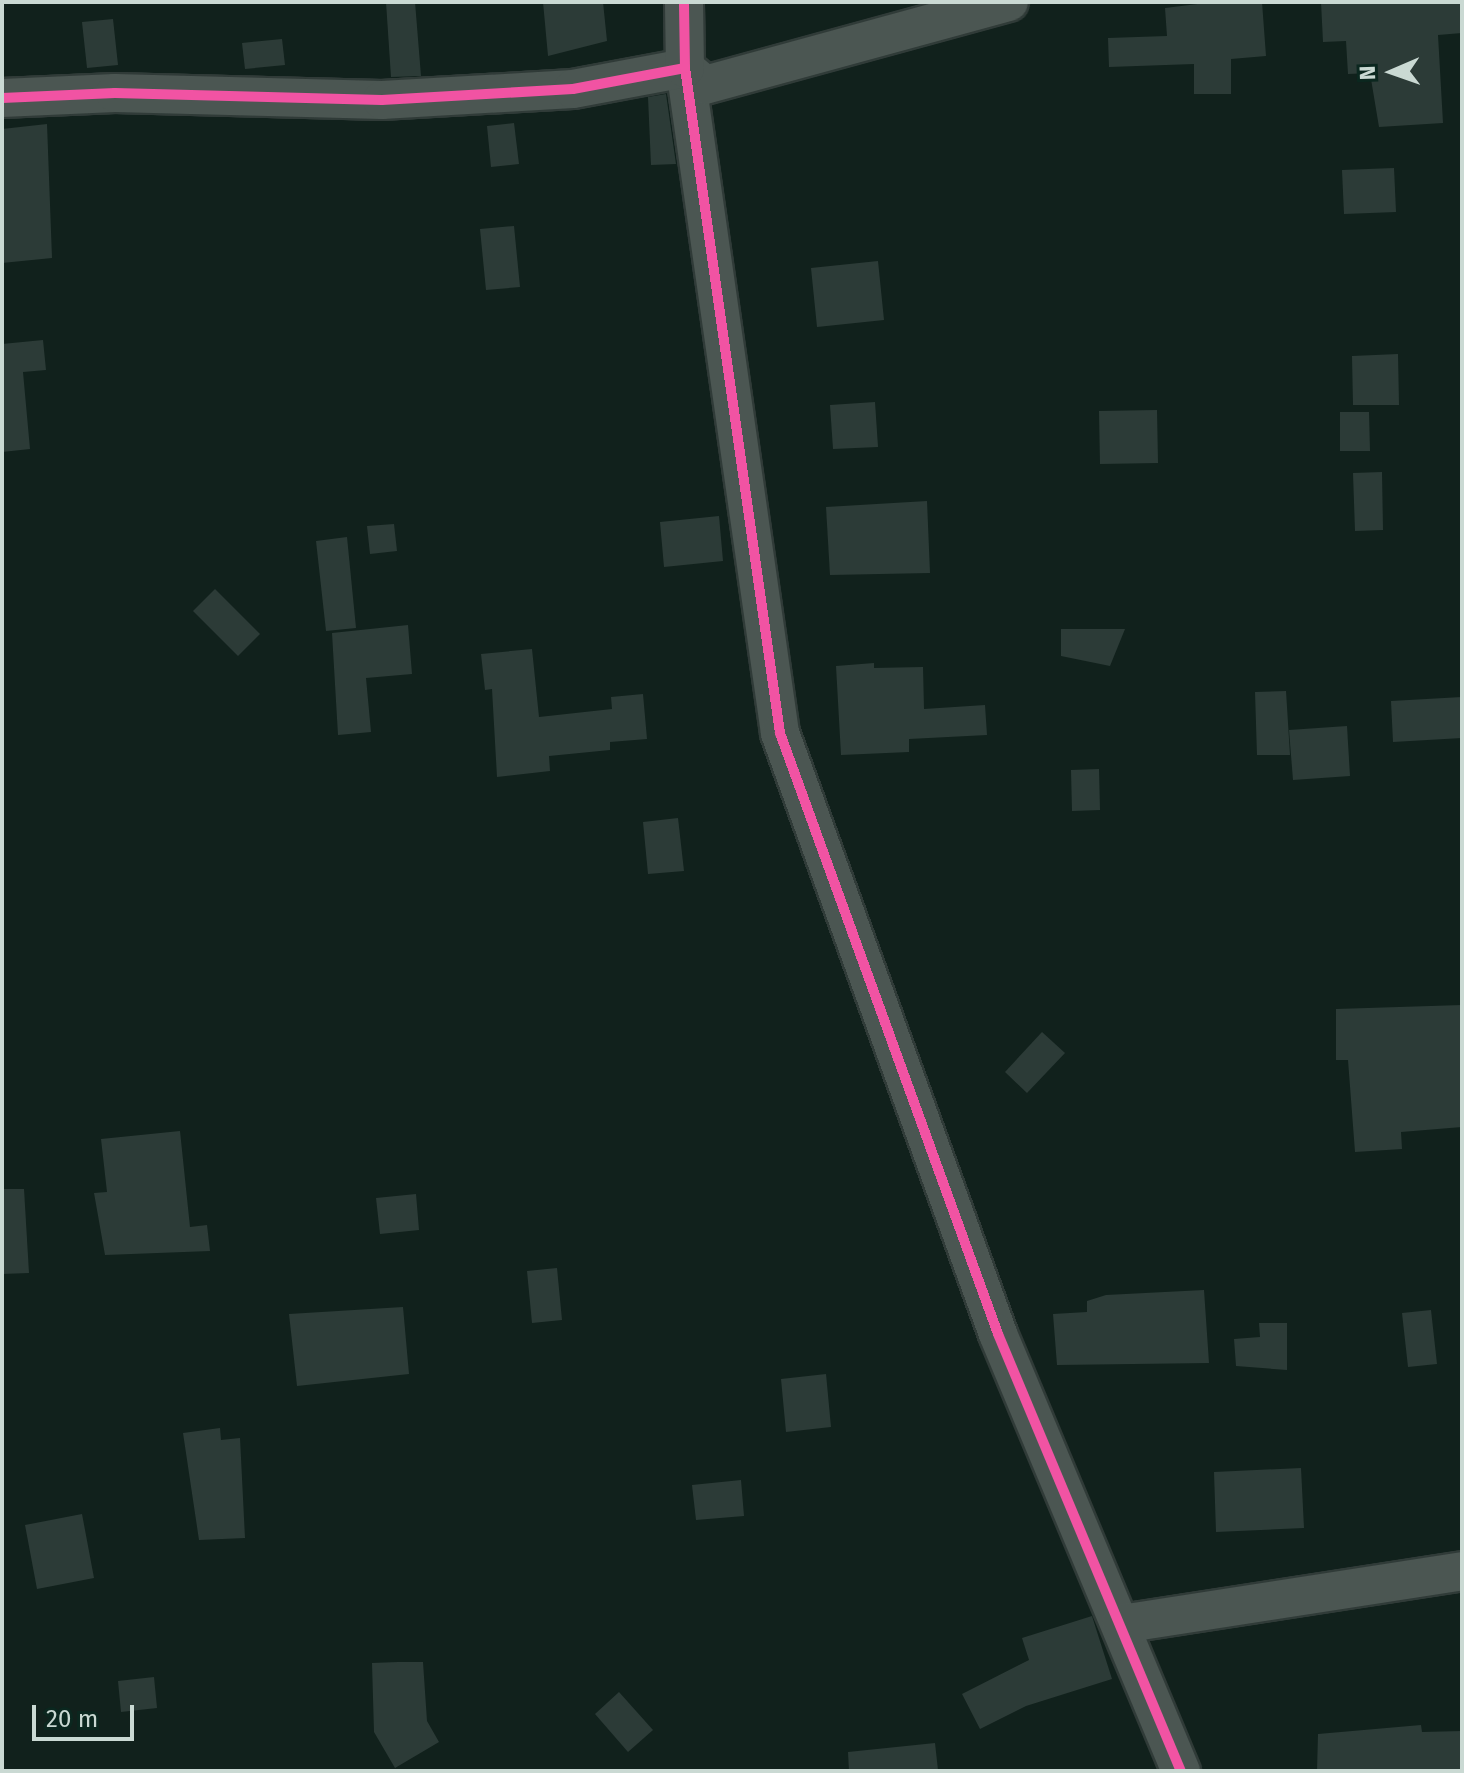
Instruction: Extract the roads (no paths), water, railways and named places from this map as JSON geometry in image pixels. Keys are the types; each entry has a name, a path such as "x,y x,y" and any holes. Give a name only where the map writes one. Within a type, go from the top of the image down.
{"street":[{"path":"684,2 685,68 780,733 998,1334 1181,1771"},
{"path":"685,68 705,85 1009,2"},
{"path":"2,98 115,93 382,100 573,89 685,68"},
{"path":"1121,1624 1462,1571"}]}
